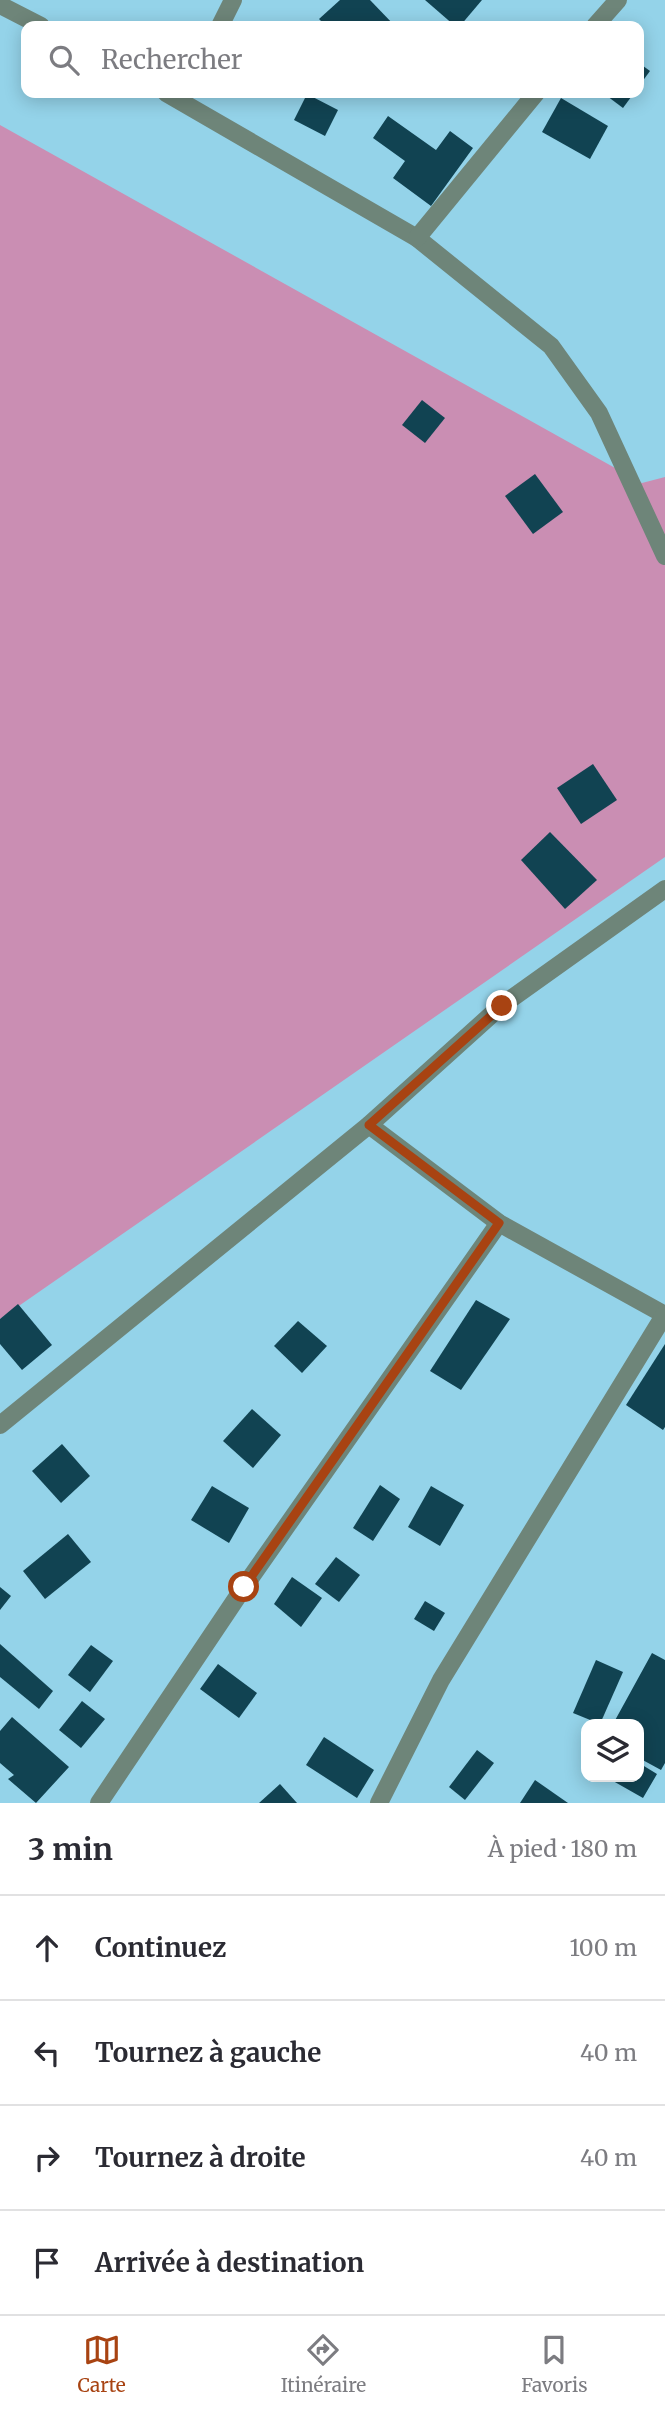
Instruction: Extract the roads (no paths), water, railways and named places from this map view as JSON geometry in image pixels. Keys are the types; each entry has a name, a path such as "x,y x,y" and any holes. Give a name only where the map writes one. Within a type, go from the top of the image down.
{"street":[{"path":"222,21 233,0"},
{"path":"599,21 618,0"},
{"path":"0,5 31,21"},
{"path":"181,98 417,238 514,313 551,346 599,413 665,556"},
{"path":"417,238 532,98"},
{"path":"0,1425 369,1125 502,1006 665,890"},
{"path":"369,1125 499,1223 665,1315 441,1680 379,1803"},
{"path":"99,1803 244,1587 499,1223"}]}
